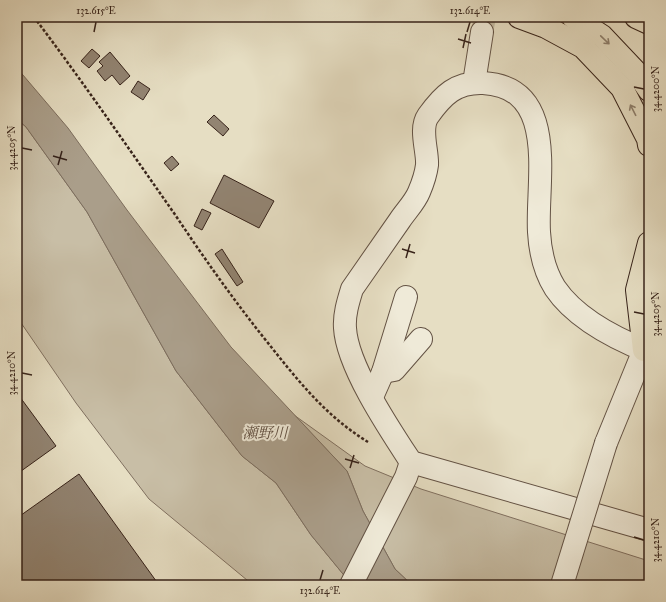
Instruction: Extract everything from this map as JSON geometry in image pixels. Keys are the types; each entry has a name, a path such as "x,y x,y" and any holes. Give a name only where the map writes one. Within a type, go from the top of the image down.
{"highway":[{"path":"519,17 546,27 583,47 622,88 648,139 649,146"},
{"path":"574,17 602,36 637,73 649,90"},
{"path":"636,17 649,23"},
{"path":"647,348 637,290 649,243"}],"street":[{"path":"474,83 482,32"},
{"path":"408,469 349,352 345,328 347,306 352,289 419,193 427,165 424,144 427,118 444,95 462,84 493,84 515,93 529,107 536,124 540,144 539,232 544,262 555,288 571,306 591,323 647,348 606,443 562,585"},
{"path":"372,397 383,372 406,298"},
{"path":"383,372 394,370 421,339"},
{"path":"408,469 649,530"},
{"path":"351,585 408,469"}],"path":[{"path":"34,17 89,90 210,266 287,367 315,400 348,430 372,445"}],"shaded area":[{"path":"17,119 26,127 87,212 176,371 242,456 276,483 311,535 352,585 253,585 149,499 76,403 17,317"},
{"path":"294,415 365,466 421,489 649,561 649,585 412,585 395,569 363,511 347,471"}],"water":[{"name":"瀬野川","path":"17,68 68,128 127,210 231,347 347,471 363,511 395,569 412,585 352,585 311,535 276,483 242,456 176,371 87,212 26,127 17,119"}],"building":[{"path":"92,49 100,56 89,68 81,61"},
{"path":"110,52 130,76 120,85 112,75 105,81 97,71 103,66 99,62"},
{"path":"138,81 150,89 143,100 131,92"},
{"path":"214,115 229,129 223,136 207,122"},
{"path":"172,156 179,164 171,171 164,163"},
{"path":"224,175 274,201 259,228 210,203"},
{"path":"202,209 211,213 202,230 194,226"},
{"path":"222,249 243,282 237,286 215,254"},
{"path":"17,393 56,446 17,474"},
{"path":"79,474 159,585 17,585 17,518"}],"tunnel":[{"path":"482,32 485,17"}]}
